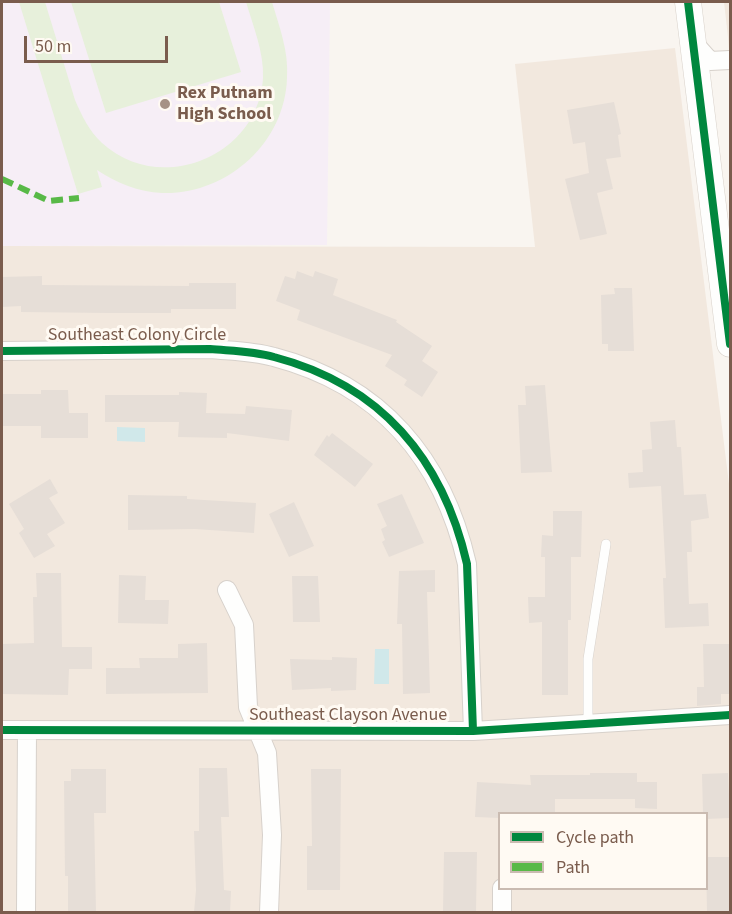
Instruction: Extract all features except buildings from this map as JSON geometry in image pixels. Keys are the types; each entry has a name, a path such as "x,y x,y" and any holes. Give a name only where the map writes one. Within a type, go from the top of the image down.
{"main road":[{"path":"686,4 693,42 730,344"}],"street":[{"path":"693,42 710,61 730,60"},
{"name":"Southeast Colony Circle","path":"2,351 242,351 273,356 303,366 332,378 359,394 406,436 425,461 439,484 461,538 467,564 472,731"},
{"path":"227,590 244,625 248,707 267,753 272,835 270,912"},
{"name":"Southeast Clayson Avenue","path":"2,730 472,731 730,715"},
{"path":"26,912 27,730"},
{"path":"502,890 502,912"}],"lane":[{"path":"588,724 588,659 606,544"}],"shaded area":[{"name":"Rex Putnam High School","path":"2,2 330,2 327,245 2,246"},
{"path":"724,2 730,2 730,62 728,37"},
{"path":"675,48 730,492 730,912 2,912 2,246 535,247 515,64"}],"green space":[{"path":"19,2 45,2 75,100 86,123 97,138 125,159 151,166 177,167 202,160 225,147 244,129 257,106 263,78 260,49 246,2 272,2 283,39 287,68 284,102 276,124 264,143 248,161 230,175 209,185 186,191 162,193 145,191 112,179 97,170 102,187 78,194"},
{"path":"71,2 219,2 241,72 106,113"}],"water":[{"path":"117,427 145,428 145,442 117,441"},
{"path":"375,649 389,649 389,684 374,684"}],"marked path":[{"path":"2,179 49,201 79,198"}],"cycle path":[{"path":"688,2 730,344"},
{"path":"2,351 210,349 258,354 312,370 346,386 376,407 402,432 424,460 442,491 456,526 467,564 473,731"},
{"path":"2,730 473,731 730,715"}],"place":[{"name":"Rex Putnam High School","path":"165,104"}]}
